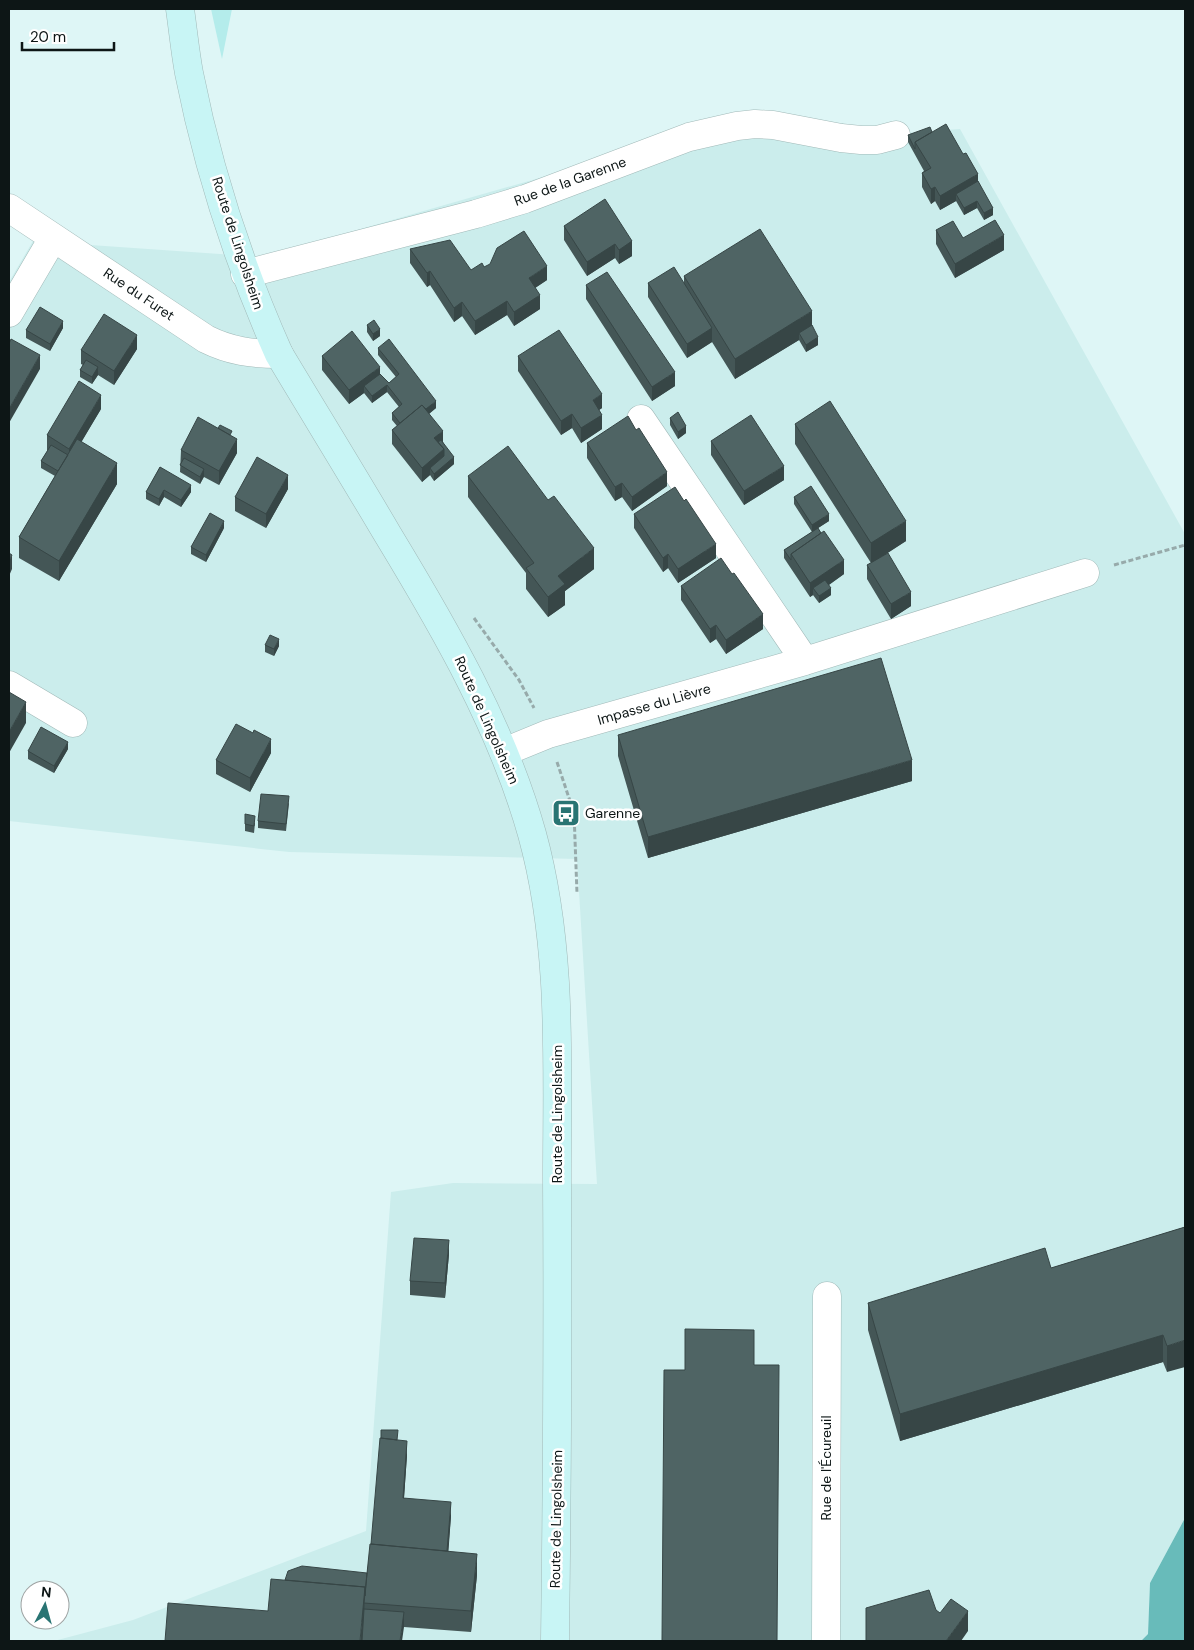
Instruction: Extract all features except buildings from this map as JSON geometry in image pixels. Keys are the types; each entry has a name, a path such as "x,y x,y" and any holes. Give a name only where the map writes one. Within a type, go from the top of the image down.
{"main road":[{"name":"Route de Lingolsheim","path":"180,9 189,72 201,123 217,184 245,274 279,354 427,598 481,703 504,752 532,834 541,870 552,942 557,1009 558,1372 555,1641"}],"street":[{"name":"Rue de la Garenne","path":"245,274 476,214 525,199 690,137 737,126 773,125 861,140 877,140 896,134"},
{"name":"Rue du Furet","path":"9,208 206,339 236,351 256,354 279,354"},
{"path":"9,313 54,238"},
{"path":"641,419 805,661"},
{"name":"Impasse du Lièvre","path":"504,752 548,734 805,661 1085,573"},
{"path":"9,685 73,723"},
{"name":"Rue de l'Écureuil","path":"826,1641 827,1296"}],"path":[{"path":"1085,573 1185,545"},
{"path":"469,612 519,680 548,734 574,813 578,899"}],"shaded area":[{"path":"211,9 232,9 222,59"},
{"path":"756,116 850,137 960,129 1185,534 1185,1518 1150,1583 1148,1634 1141,1641 54,1641 133,1620 366,1531 391,1192 453,1183 597,1184 577,859 289,852 9,821 9,282 33,241 263,257"},
{"path":"1185,1518 1185,1641 1141,1641 1148,1634 1150,1583"}],"place":[{"name":"Garenne","path":"566,813"}]}
